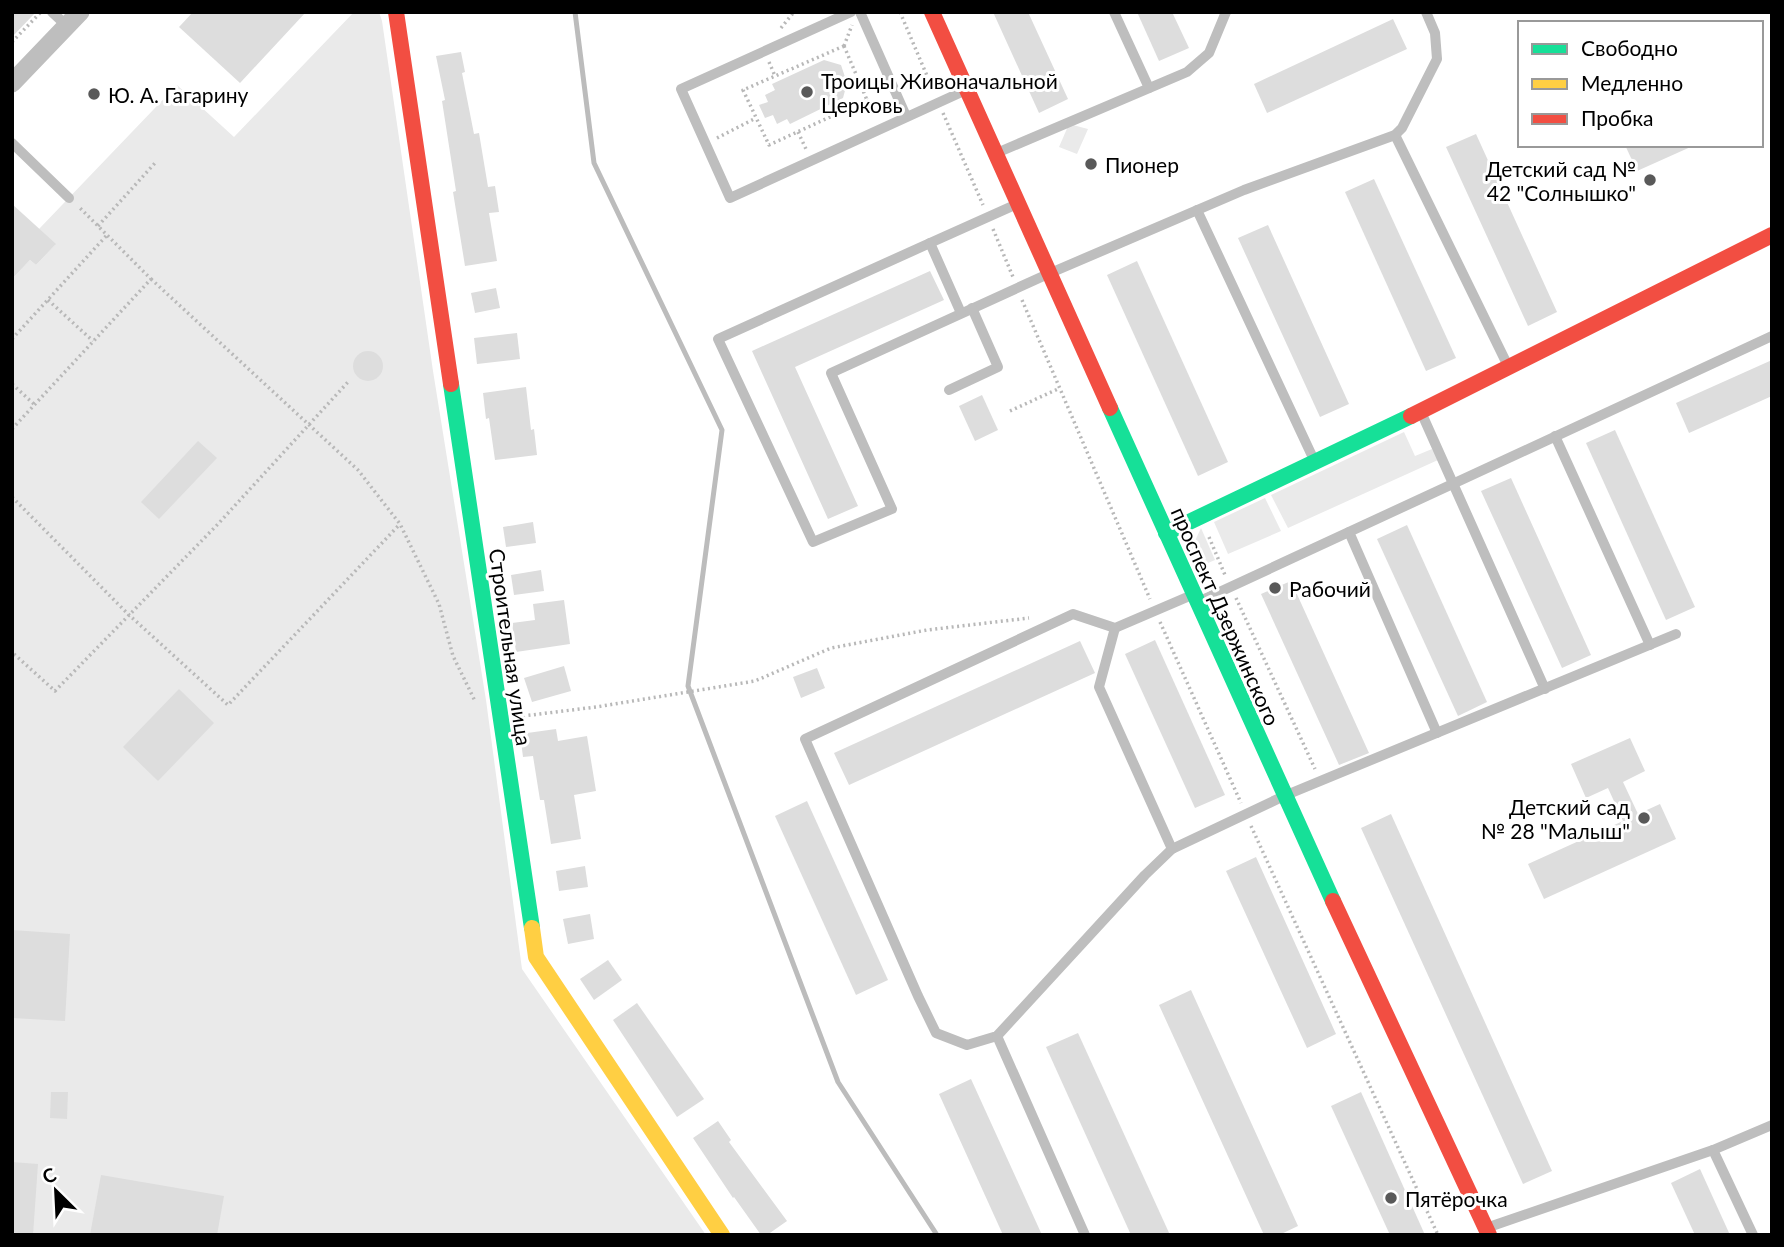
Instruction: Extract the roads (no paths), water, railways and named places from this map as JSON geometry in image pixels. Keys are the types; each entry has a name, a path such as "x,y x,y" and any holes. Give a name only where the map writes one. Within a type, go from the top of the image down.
{"street":[{"name":"Строительная улица","path":"396,12 536,957 722,1235"},
{"name":"проспект Дзержинского","path":"932,12 1284,796 1487,1231"},
{"path":"12,83 73,19"},
{"path":"1166,533 1509,368 1772,235"}],"lane":[{"path":"52,12 73,19"},
{"path":"850,12 681,89 730,198 967,90"},
{"path":"860,12 906,116"},
{"path":"1114,12 1149,88"},
{"path":"995,154 1187,72 1209,53 1226,12"},
{"path":"1017,204 718,339 813,542 892,509 831,373 1048,274 1244,190 1395,135 1402,128 1437,59 1435,33 1426,12"},
{"path":"1395,135 1509,368"},
{"path":"12,143 69,198"},
{"path":"1197,210 1315,463"},
{"path":"930,243 961,313"},
{"path":"949,390 998,367 972,308"},
{"path":"1676,634 1284,796 1172,849 997,1036 967,1045 936,1033 805,739 1073,614 1115,628 1155,611 1230,587 1772,336"},
{"path":"1420,411 1545,689"},
{"path":"1555,436 1650,645"},
{"path":"1349,532 1437,733"},
{"path":"1115,628 1099,687 1172,849"},
{"path":"997,1036 1085,1235"},
{"path":"1487,1231 1713,1150 1772,1125"},
{"path":"1713,1150 1753,1235"}],"waterway":[{"path":"575,12 594,163 722,430 688,686 838,1082 937,1235"}],"place":[{"name":"Троицы Живоначальной Церковь","path":"807,92"},
{"name":"Ю. А. Гагарину","path":"94,94"},
{"name":"Пионер","path":"1091,164"},
{"name":"Детский сад № 42 \"Солнышко\"","path":"1650,180"},
{"name":"Рабочий","path":"1275,588"},
{"name":"Детский сад № 28 \"Малыш\"","path":"1644,818"},
{"name":"Пятёрочка","path":"1391,1198"}]}
